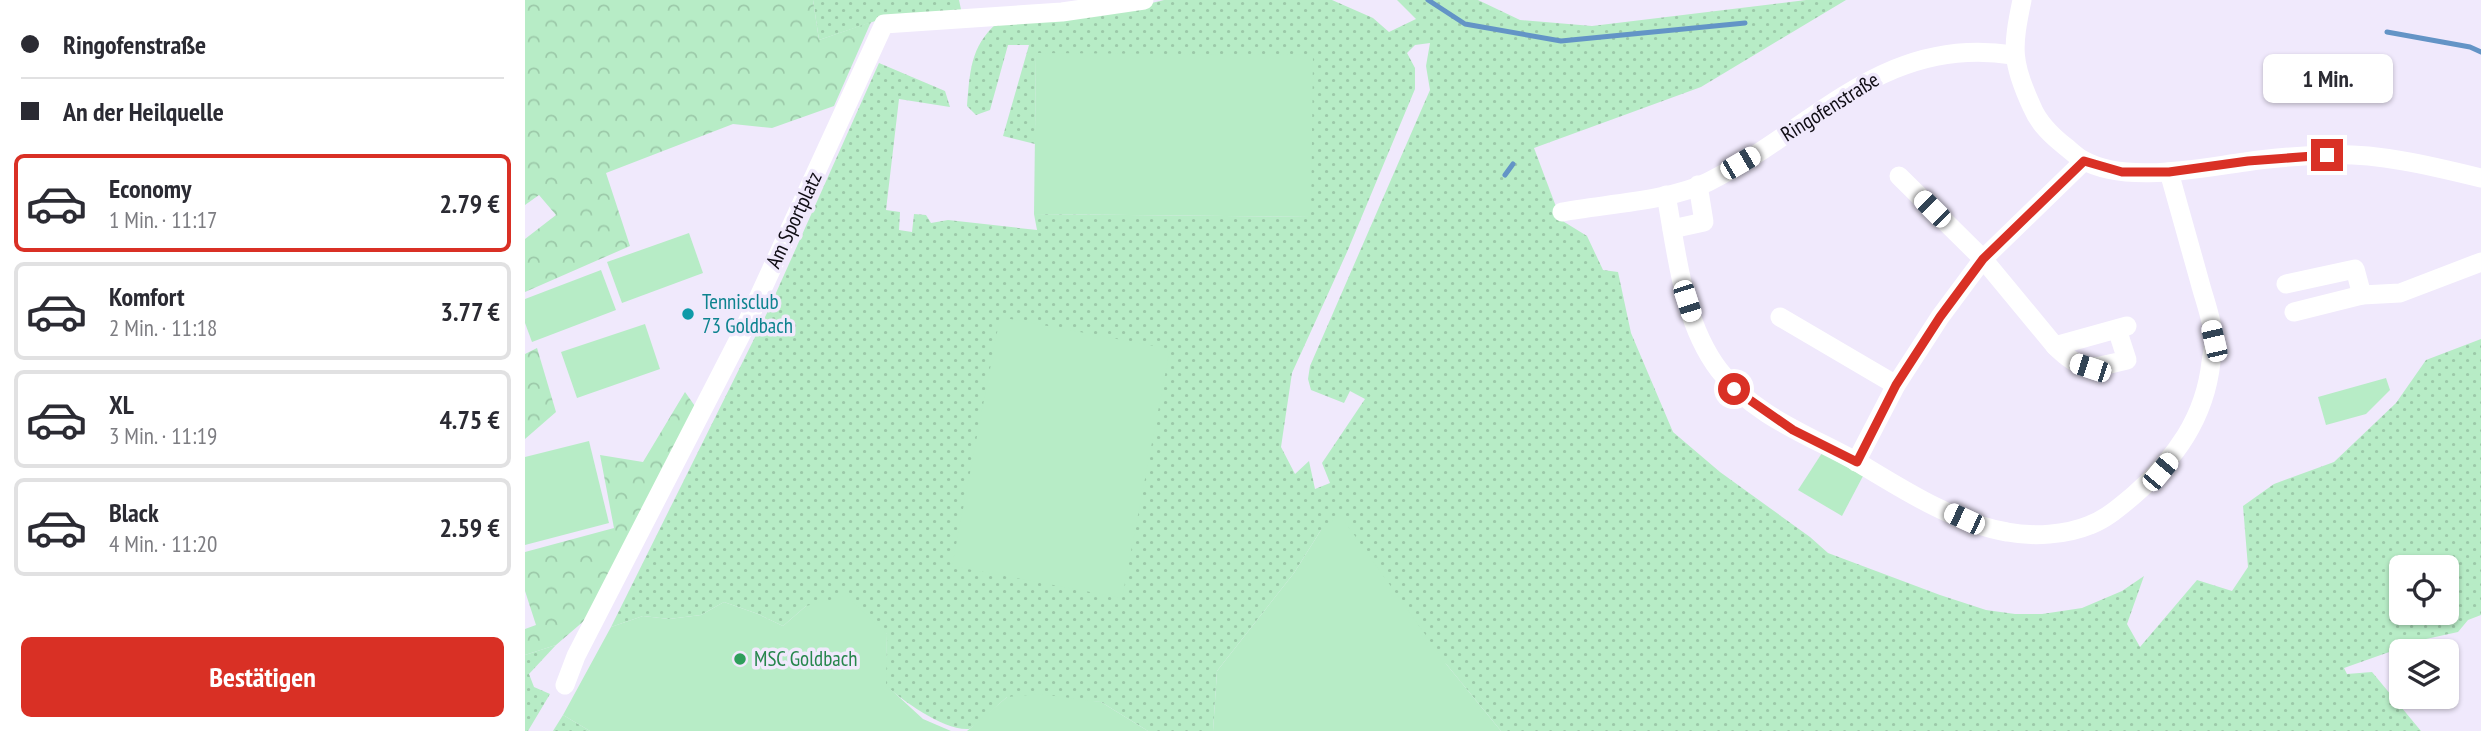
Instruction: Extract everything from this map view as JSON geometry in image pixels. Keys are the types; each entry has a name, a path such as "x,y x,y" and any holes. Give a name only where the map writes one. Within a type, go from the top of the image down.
{"street":[{"name":"Am Sportplatz","path":"565,685 576,656 744,329 884,24 1049,13 1145,0"},
{"path":"2022,0 2013,55 2024,89 2037,118 2056,139 2084,161 2122,172 2169,172 2248,161 2327,155 2383,159 2481,178"},
{"name":"Ringofenstraße","path":"1562,212 1666,194 1706,183 1758,153 1848,91 1893,69 1946,54 1987,51 2013,55"},
{"path":"1857,462 1896,385 1940,317 1983,259 2084,161"},
{"path":"1666,194 1687,301 1696,327 1708,354 1734,389 1793,430 1964,519 2007,532 2052,533 2073,531 2093,524 2117,509 2160,472 2180,448 2209,386 2214,341 2169,172"},
{"path":"1899,176 1983,259 2055,346 2070,362 2090,368 2127,360 2122,327 2055,346"},
{"path":"1672,229 1705,222 1697,186"},
{"path":"2294,312 2362,295 2400,293 2481,262"},
{"path":"2286,284 2355,269 2362,295"},
{"path":"1780,317 1896,385"}],"green space":[{"path":"525,0 813,0 819,40 871,22 834,106 772,128 733,124 606,173 630,246 525,292 525,239 556,215 539,195 525,205"},
{"path":"813,0 959,0 962,14 893,15 819,40"},
{"path":"1164,0 1332,0 1373,18 1389,32 1416,19 1397,0 1478,0 1520,20 1592,26 1806,0 1846,0 1701,87 1534,148 1561,220 1587,236 1603,270 1618,272 1631,333 1673,432 1720,472 1828,553 1986,610 2042,614 2082,608 2122,591 2144,576 2127,624 2140,647 2197,580 2232,591 2248,567 2243,506 2274,484 2334,462 2396,403 2426,360 2481,339 2481,615 2468,620 2458,632 2426,639 2389,639 2389,652 2344,668 2347,674 2372,672 2389,692 2389,709 2403,709 2421,731 1501,731 1447,665 1321,530 1294,573 1217,671 1213,731 1148,731 1101,702 1007,697 969,729 948,725 912,706 885,685 887,634 806,606 783,626 724,602 701,615 669,619 643,616 611,627 767,313 879,63 945,91 950,107 899,99 886,210 900,212 899,230 912,232 914,214 926,215 931,223 948,220 1037,230 1034,214 1311,217 1036,53 1035,144 1003,136 1029,45 1008,45 990,110 976,115 967,106 976,51 997,23 1115,12","holes":["1430,43 1426,66 1430,90 1310,366 1308,379 1311,390 1344,403 1350,391 1365,399 1322,463 1330,483 1315,489 1309,461 1295,474 1281,447 1292,373 1347,252 1415,89 1415,68 1407,53 1415,45"]},
{"path":"1036,53 1313,55 1311,217 1034,214"},
{"path":"689,233 703,273 622,303 607,262"},
{"path":"601,270 616,310 532,342 525,323 525,299"},
{"path":"1000,317 1170,349 1122,598 952,566"},
{"path":"645,324 660,369 577,398 561,352"},
{"path":"537,348 556,412 525,439 525,354"},
{"path":"2386,378 2390,390 2366,414 2326,425 2318,397"},
{"path":"685,392 697,409 585,620 556,645 525,655 525,629 536,625 525,591 525,552 614,528 600,455 643,462"},
{"path":"589,441 609,523 525,545 525,457"},
{"path":"1822,453 1863,476 1842,516 1798,490"},
{"path":"1340,515 1447,665 1501,731 1213,731 1217,671 1294,573 1321,530"},
{"name":"MSC Goldbach","path":"846,596 887,634 886,685 923,719 951,731 590,731 563,715 611,627 643,616 669,619 701,615 724,602 783,626 806,606"},
{"path":"556,645 529,674 534,687 550,694 528,731 525,731 525,655"},
{"path":"1039,694 1101,702 1148,731 967,731 1007,697"},
{"path":"563,715 590,731 553,731"}],"waterway":[{"path":"1428,0 1465,24 1561,41 1745,23"},
{"path":"2387,32 2470,47 2481,52"},
{"path":"1505,175 1513,164"}],"place":[{"name":"Tennisclub 73 Goldbach","path":"688,314"},
{"name":"MSC Goldbach","path":"740,659"}],"route":[{"path":"1734,389 1793,430 1857,462 1896,385 1940,317 1983,259 2084,161 2122,172 2169,172 2248,161 2327,155"}]}
